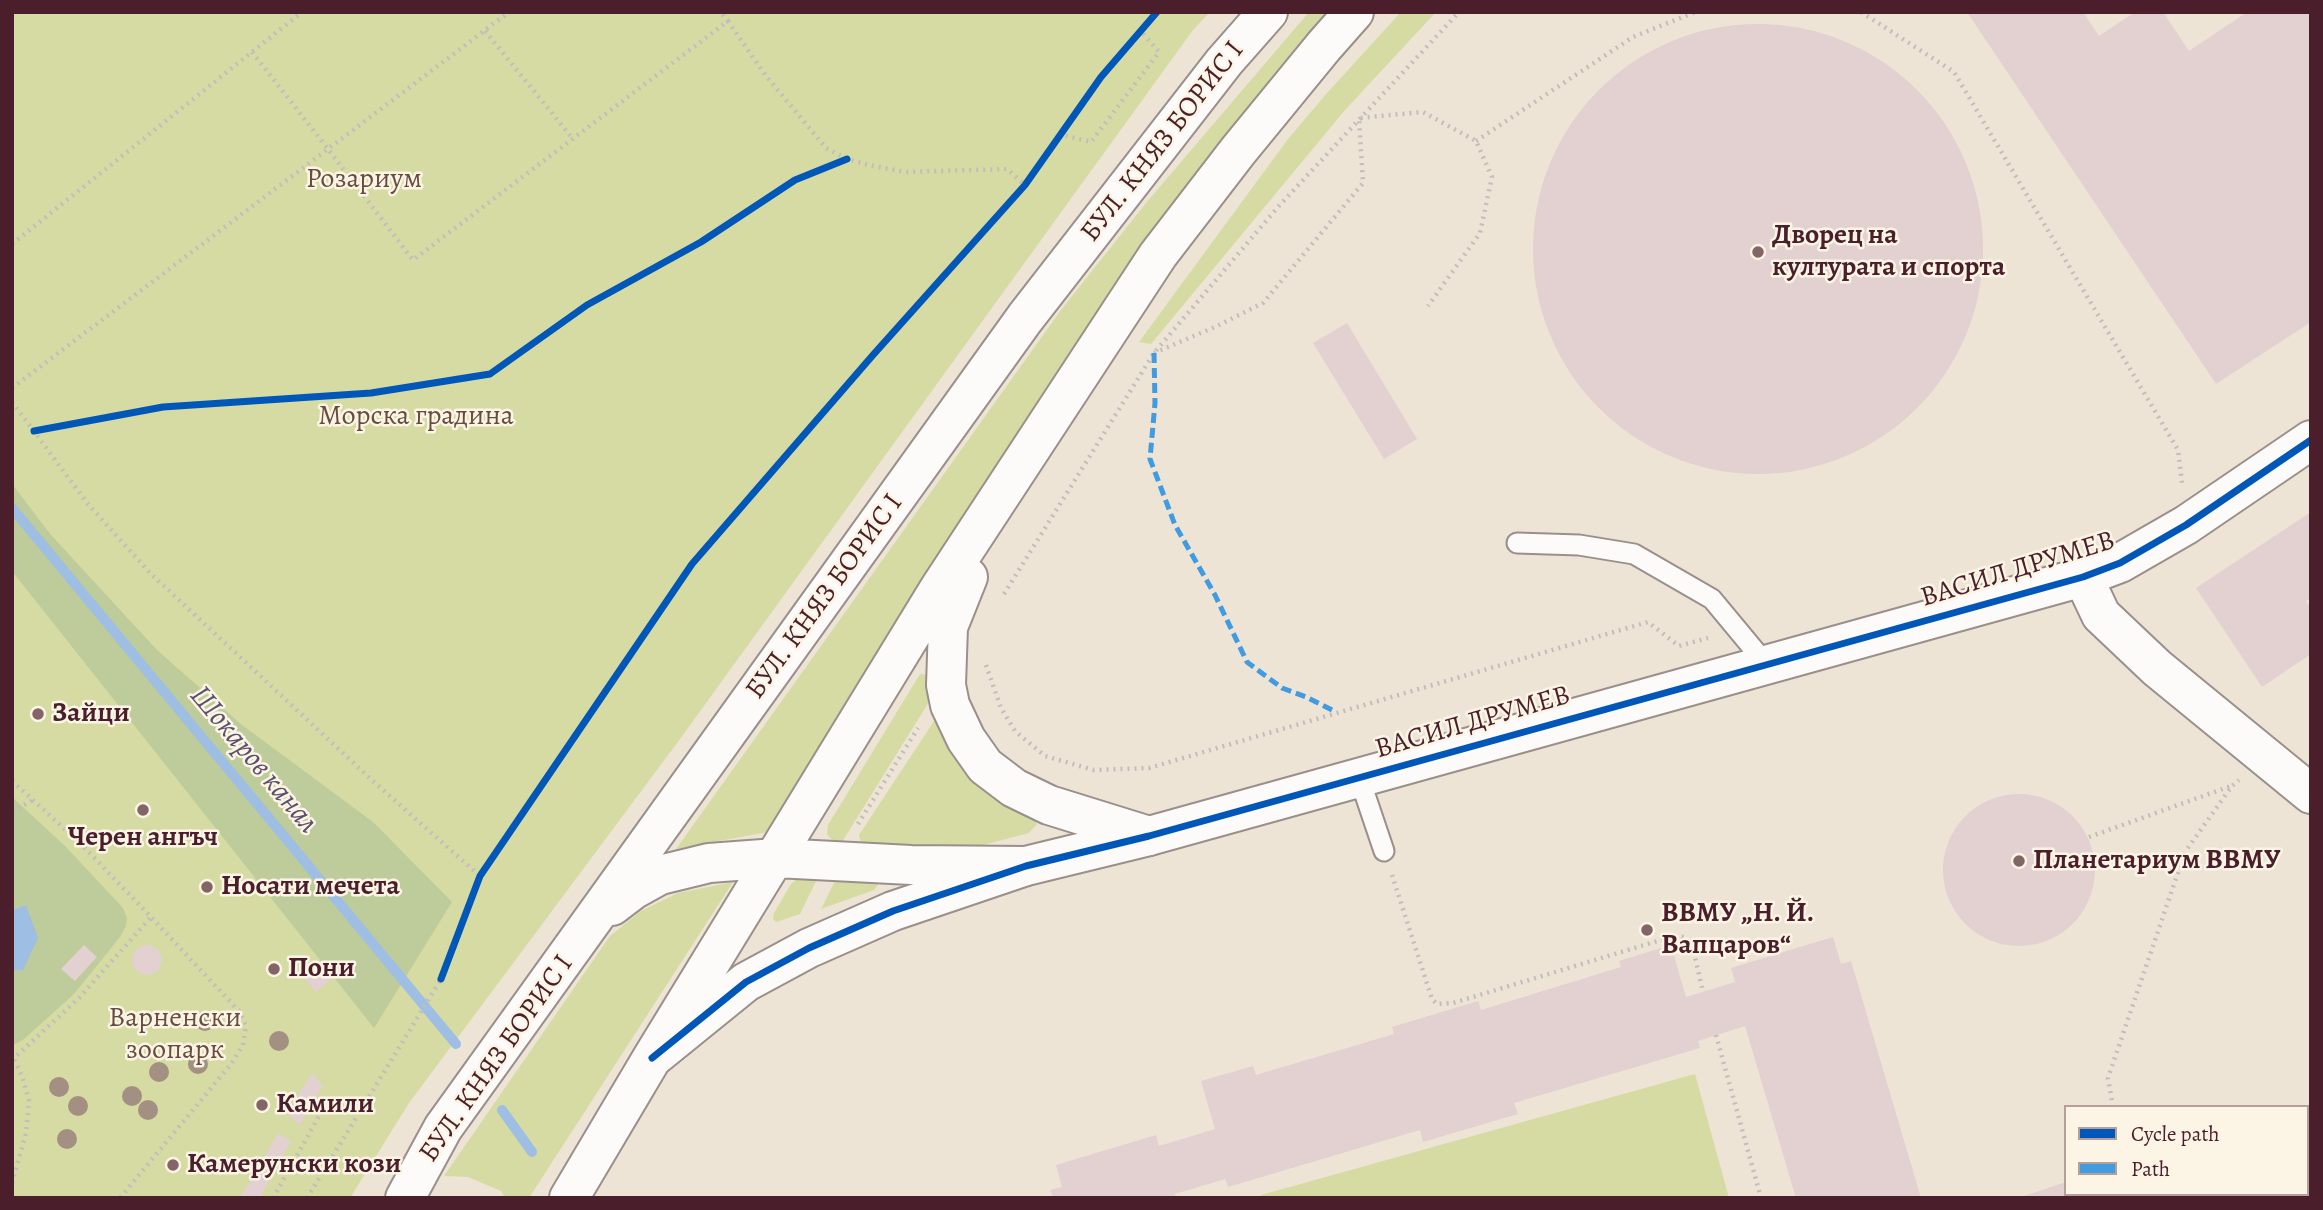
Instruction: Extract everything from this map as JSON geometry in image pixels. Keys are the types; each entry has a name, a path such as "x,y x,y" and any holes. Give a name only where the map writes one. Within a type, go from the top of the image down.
{"main road":[{"name":"БУЛ. КНЯЗ БОРИС I","path":"405,1198 443,1128 1025,318 1224,62 1268,12"},
{"path":"569,1198 939,589 1158,255 1238,150 1354,12"},
{"name":"ВАСИЛ ДРУМЕВ","path":"652,1058 746,982 809,948 893,911 1026,866 1149,836 2082,577 2120,563 2186,525 2311,440"},
{"path":"1004,488 948,627 946,685 950,705 966,739 985,766 1014,788 1049,805 1149,836"},
{"path":"2082,577 2101,615 2157,668 2311,794"},
{"path":"593,919 633,890 660,875 709,863 776,858 911,865 1026,866"}],"lane":[{"path":"1517,543 1579,545 1634,554 1712,599 1739,628 1766,664"},
{"path":"1359,777 1384,850"}],"path":[{"path":"12,244 302,12"},
{"path":"12,388 509,12"},
{"path":"721,12 766,76 826,148 847,159 906,172 1007,169 1025,185"},
{"path":"306,1198 441,979 480,876 692,564 1025,185 1101,78 1157,12"},
{"path":"998,604 1154,353 1278,206 1459,12"},
{"path":"1476,141 1633,37 1695,12"},
{"path":"1861,12 1954,72 2178,450 2186,525"},
{"path":"251,52 412,260 728,22"},
{"path":"485,31 573,139"},
{"path":"1059,134 1091,142 1159,52 1141,31"},
{"path":"1359,118 1423,112 1476,141 1492,177 1480,233 1428,306"},
{"path":"1154,353 1263,303 1363,183 1359,118"},
{"path":"34,431 163,407 371,393 490,374 587,305 701,242 795,180 847,159"},
{"path":"12,402 88,504 152,574 373,782 480,876"},
{"path":"983,654 1001,708 1015,731 1045,756 1094,770 1149,768 1648,622 1679,646 1739,628"},
{"path":"835,860 946,685"},
{"path":"2089,837 2232,786 2268,759"},
{"path":"12,781 80,843 151,917 239,1011 246,1026 243,1045 232,1064 120,1198"},
{"path":"2113,1105 2108,1078 2185,852 2232,786"},
{"path":"12,812 33,800"},
{"path":"1384,850 1432,999 1437,1004 1453,1003 1674,936 1684,937 1692,944 1703,992"},
{"path":"12,1183 26,1133 29,1101 22,1076 13,1060 79,998 151,917"},
{"path":"1716,1035 1761,1198"},
{"path":"273,1198 323,1109"}],"green space":[{"name":"Морска градина","path":"12,12 1210,12 1193,30 680,739 409,1103 350,1198 12,1198"},
{"path":"1309,12 1343,12 1093,323 1043,394 972,504 773,831 676,849 1061,310 1146,203"},
{"path":"1401,12 1436,12 1345,110 1151,344 1139,342 1288,139"},
{"path":"12,484 51,535 157,650 242,725 373,822 452,902 374,1028 12,571"},
{"path":"920,674 929,675 937,689 842,842 836,845 827,834 828,825"},
{"path":"940,712 1011,802 1037,824 1029,833 983,845 862,847 859,835"},
{"path":"12,797 66,847 123,908 127,918 120,937 74,994 24,1039 12,1046 12,971 23,970 26,905 12,910"},
{"path":"819,875 800,914 776,922 773,919 774,913 791,884 798,878"},
{"path":"838,875 880,882 874,890 821,909"},
{"path":"733,882 529,1198 505,1198 501,1191 468,1177 444,1176 610,936 641,911 678,893"},
{"path":"1695,1074 1729,1198 1261,1198 1261,1195"}],"water":[{"path":"26,905 38,938 23,970 12,971 12,910"}],"building":[{"path":"1967,12 2083,12 2099,36 2135,12 2163,12 2189,51 2247,12 2311,12 2311,322 2216,384"},
{"name":"Дворец на културата и спорта","path":"1758,24 1802,28 1844,41 1883,62 1917,90 1945,124 1966,163 1979,205 1983,249 1979,293 1966,335 1945,374 1917,408 1883,436 1844,457 1802,470 1758,474 1714,470 1672,457 1633,436 1599,408 1571,374 1550,335 1537,293 1533,249 1537,205 1550,163 1571,124 1599,90 1633,62 1672,41 1714,28"},
{"path":"1347,323 1417,439 1384,459 1313,343"},
{"path":"2311,512 2311,598 2306,601 2311,608 2311,654 2262,687 2196,588"},
{"name":"Планетариум ВВМУ","path":"2019,794 2048,800 2073,816 2089,841 2095,870 2089,899 2073,924 2048,940 2019,946 1990,940 1965,924 1949,899 1943,870 1949,841 1965,816 1990,800"},
{"path":"1833,937 1841,964 1851,961 1921,1198 1796,1198 1745,1026 1698,1041 1700,1048 1514,1103 1518,1114 1423,1142 1420,1130 1228,1187 1225,1179 1175,1194 1176,1198 1053,1198 1050,1190 1062,1187 1056,1165 1156,1135 1159,1146 1215,1129 1201,1081 1253,1066 1256,1075 1394,1034 1392,1027 1478,1001 1481,1010 1621,967 1619,961 1671,945 1686,997 1735,982 1731,968"},
{"path":"84,945 97,957 75,981 61,969"},
{"path":"147,945 158,949 162,960 158,971 147,975 136,971 132,960 136,949"},
{"path":"321,961 334,977 316,992 303,977"},
{"path":"312,1073 323,1085 300,1125 286,1113"},
{"path":"2311,1104 2311,1198 2018,1198 2064,1183 2064,1196 2309,1196 2307,1105"},
{"path":"278,1133 291,1141 260,1198 240,1198"}],"waterway":[{"name":"Шокаров канал","path":"12,508 456,1044"},
{"name":"Шокаров канал","path":"502,1110 532,1152"}],"marked path":[{"path":"1154,353 1155,403 1150,459 1175,525 1215,595 1247,662 1282,688 1336,712"}],"cycle path":[{"path":"441,979 480,876 692,564 1025,185 1101,77 1157,12"},
{"path":"34,431 163,407 371,393 490,374 587,305 701,242 795,180 847,159"},
{"path":"652,1058 746,982 809,948 893,911 1026,866 1149,836 2083,577 2120,563 2186,525 2311,440"}],"place":[{"name":"Дворец на културата и спорта","path":"1758,252"},
{"name":"Зайци","path":"38,714"},
{"name":"Черен ангъч","path":"143,810"},
{"name":"Планетариум ВВМУ","path":"2019,861"},
{"name":"Носати мечета","path":"207,887"},
{"name":"ВВМУ „Н. Й. Вапцаров“","path":"1647,930"},
{"name":"Пони","path":"274,969"},
{"name":"Камили","path":"262,1105"},
{"name":"Камерунски кози","path":"173,1165"}],"park label":[{"name":"Розариум","path":"364,180"},
{"name":"Варненски зоопарк","path":"175,1035"}]}
